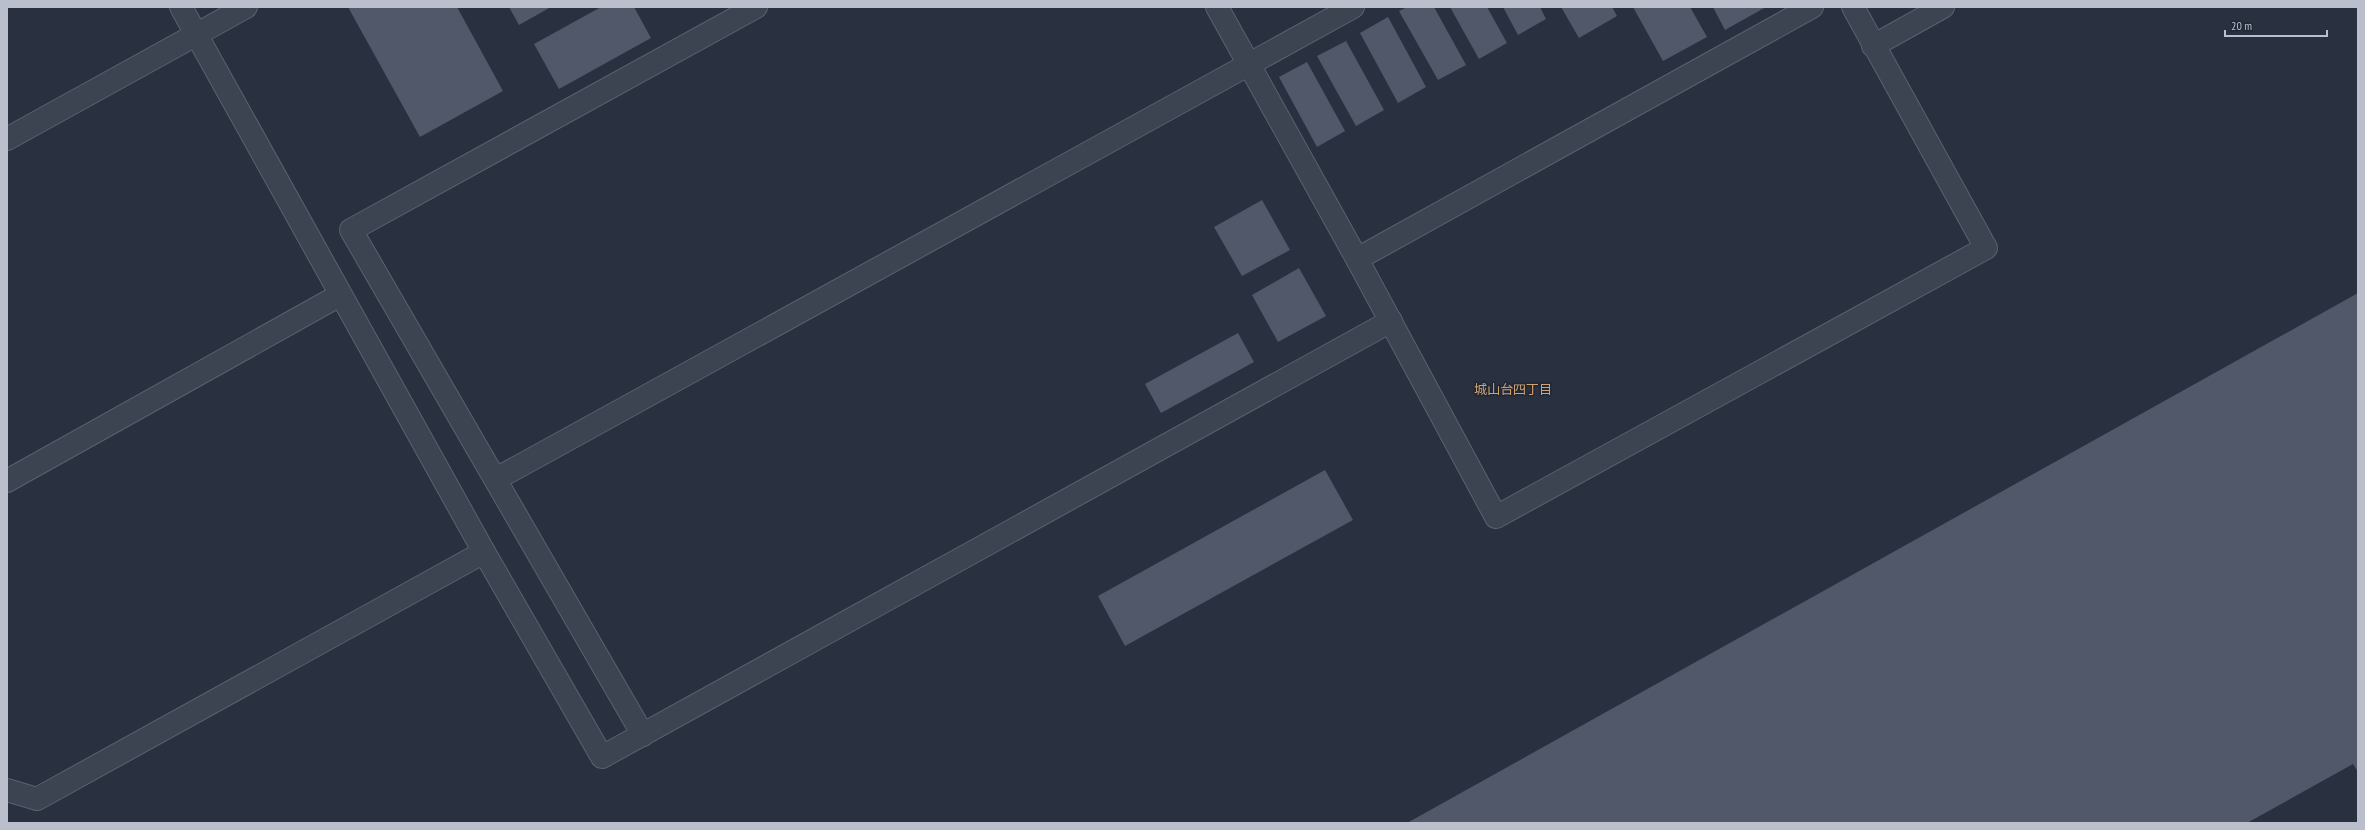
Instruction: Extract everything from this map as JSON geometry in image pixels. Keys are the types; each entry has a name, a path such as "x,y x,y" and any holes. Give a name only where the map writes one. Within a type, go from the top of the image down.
{"lane":[{"path":"181,7 484,552 602,757 1391,321"},
{"path":"7,139 246,7"},
{"path":"643,735 352,230 756,7"},
{"path":"1217,7 1391,321 1496,517 1986,248 1873,46 1853,7"},
{"path":"496,480 1354,7"},
{"path":"1357,259 1812,7"},
{"path":"1873,46 1942,7"},
{"path":"7,480 340,294"},
{"path":"7,790 36,799 484,552"}],"building":[{"path":"348,7 457,7 503,91 420,137"},
{"path":"509,7 551,7 519,25"},
{"path":"601,7 634,7 651,38 559,89 534,44"},
{"path":"1407,7 1434,7 1466,65 1438,80 1399,11"},
{"path":"1450,7 1487,7 1507,43 1479,59"},
{"path":"1503,7 1540,7 1546,19 1518,35"},
{"path":"1561,7 1612,7 1617,16 1579,38"},
{"path":"1633,7 1690,7 1707,37 1663,61"},
{"path":"1713,7 1766,7 1725,30"},
{"path":"1388,17 1426,87 1398,103 1360,33"},
{"path":"1346,41 1384,110 1356,126 1317,56"},
{"path":"1307,62 1345,131 1317,147 1279,77"},
{"path":"1262,200 1290,250 1242,276 1214,227"},
{"path":"1299,268 1326,316 1278,342 1252,295"},
{"path":"2358,293 2358,772 2353,764 2247,823 1407,823"},
{"path":"1238,333 1254,362 1161,413 1145,384"},
{"path":"1325,470 1353,520 1125,646 1098,596"}],"district":[{"name":"城山台四丁目","path":"1513,389"}]}
